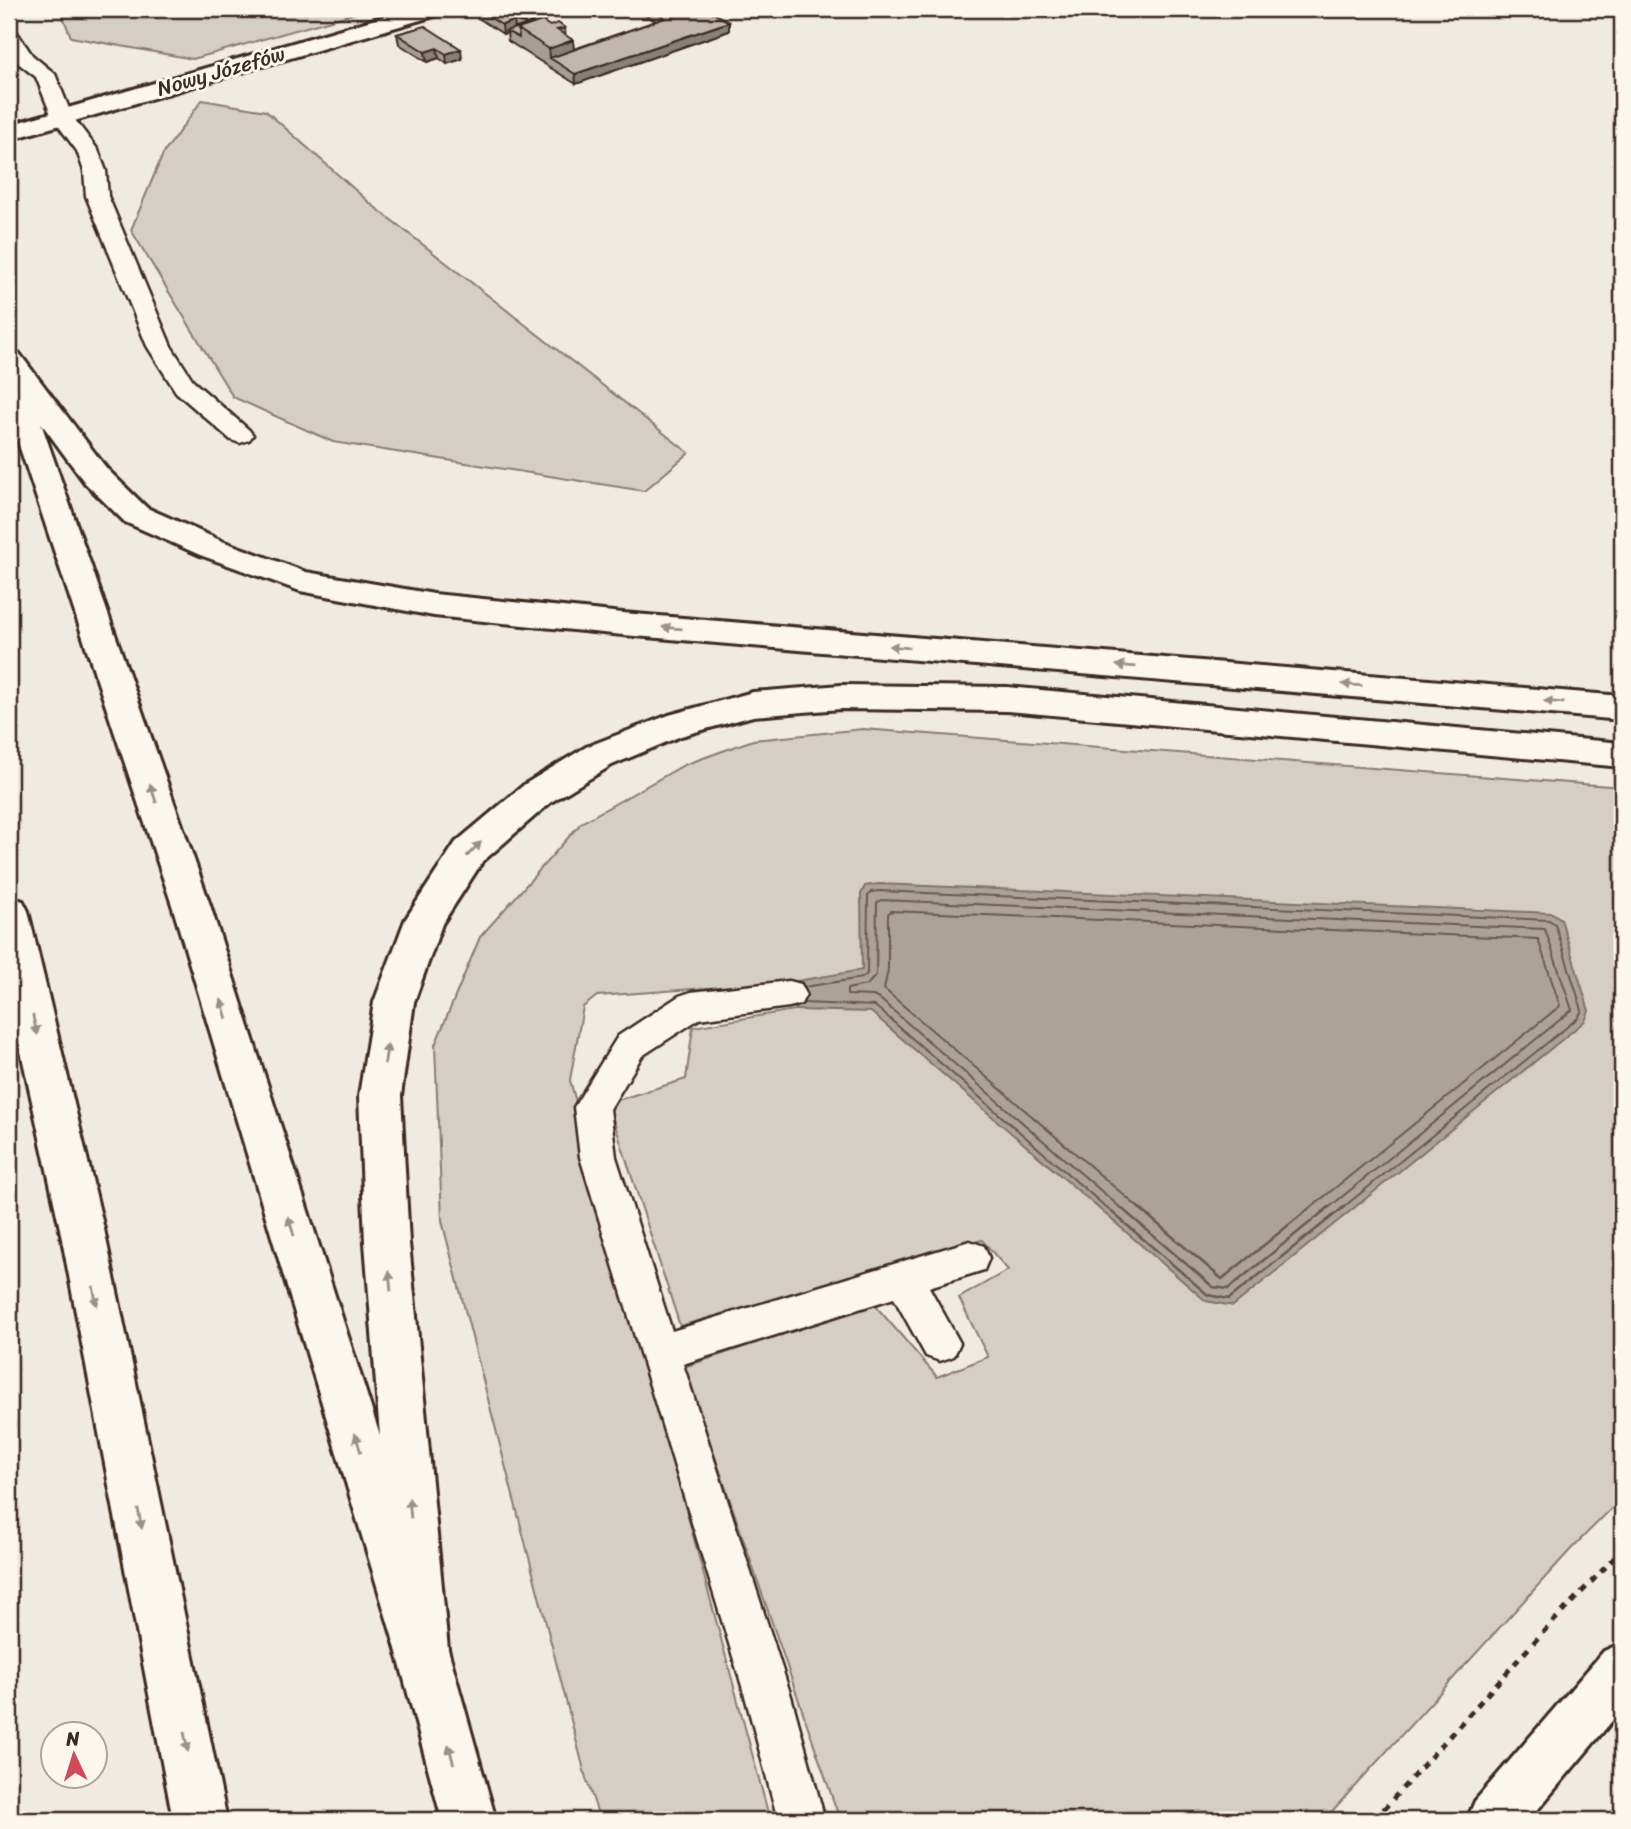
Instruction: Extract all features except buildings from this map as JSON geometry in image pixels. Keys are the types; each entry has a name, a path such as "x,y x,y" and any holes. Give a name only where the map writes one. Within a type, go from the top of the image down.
{"main road":[{"name":"Nowy Józefów","path":"9,133 433,9"},
{"path":"9,359 96,476 136,515 211,548 300,581 434,605 610,622 1622,708"},
{"path":"9,373 191,905 422,1649 469,1820"},
{"path":"422,1649 387,1243 380,1096 394,1002 424,920 469,852 538,793 599,756 669,727 753,704 841,697 1007,699 1622,755"},
{"path":"9,911 82,1229 200,1820"},
{"path":"1494,1820 1622,1669"}],"lane":[{"path":"9,35 25,59 45,74 62,117 87,150 95,171 97,196 159,346 186,387 240,435"},
{"path":"789,994 691,1006 630,1046 592,1107 598,1157 768,1696 802,1820"},
{"path":"659,1353 970,1258"},
{"path":"904,1280 940,1343"}],"path":[{"path":"1374,1820 1545,1630 1622,1550"}],"shaded area":[{"path":"60,9 370,9 193,59 71,37"},
{"path":"202,100 266,111 371,204 689,453 644,491 333,442 233,397 131,230 163,154"},
{"path":"863,729 1622,787 1622,1498 1572,1548 1324,1820 840,1820 684,1367 874,1304 937,1377 988,1357 959,1298 1008,1270 982,1240 680,1326 608,1103 686,1079 693,1027 795,1010 791,982 597,996 583,1007 570,1080 770,1820 600,1820 586,1778 442,1221 435,1045 480,937 581,823 684,765 753,740"}],"water":[{"path":"879,884 1552,913 1561,919 1589,1011 1585,1021 1233,1306 1206,1301 871,1012 796,1010 791,982 862,970 861,894 865,886"}]}
